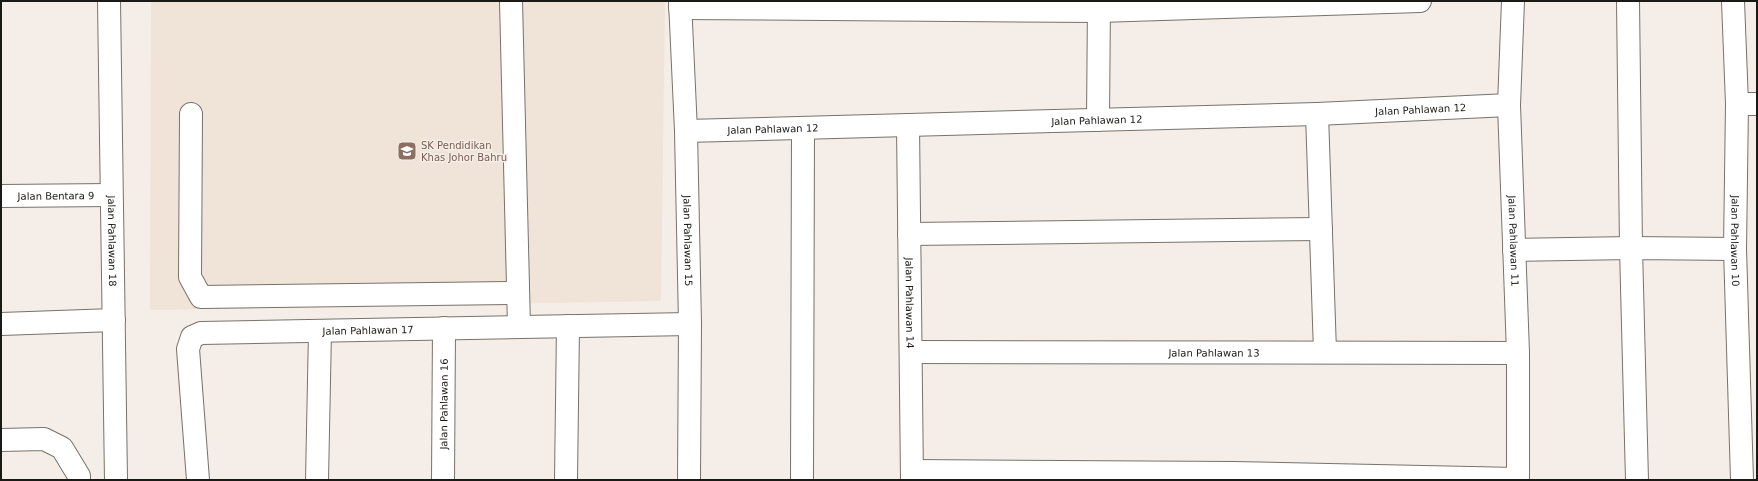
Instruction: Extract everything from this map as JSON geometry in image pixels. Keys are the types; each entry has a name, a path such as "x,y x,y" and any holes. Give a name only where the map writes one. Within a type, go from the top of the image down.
{"street":[{"name":"Jalan Pahlawan 18","path":"108,1 116,480"},
{"path":"511,1 518,327"},
{"path":"680,5 1099,6 1420,1"},
{"name":"Jalan Pahlawan 11","path":"1513,1 1509,105 1518,353 1518,480"},
{"path":"1628,1 1631,248 1637,480"},
{"name":"Jalan Pahlawan 10","path":"1733,1 1747,104 1735,249 1742,480"},
{"name":"Jalan Pahlawan 15","path":"680,5 686,131 690,324 689,480"},
{"path":"1098,120 1099,6"},
{"name":"Jalan Pahlawan 12","path":"686,131 1317,114 1509,105"},
{"path":"191,114 190,276 202,297 518,294"},
{"path":"1317,114 1325,352"},
{"name":"Jalan Pahlawan 14","path":"908,125 912,476"},
{"path":"802,480 803,128"},
{"name":"Jalan Bentara 9","path":"1,196 111,195"},
{"path":"909,234 1321,229"},
{"path":"1514,250 1631,248 1735,249"},
{"path":"1,324 114,320"},
{"name":"Jalan Pahlawan 17","path":"198,480 188,348 192,337 201,333 690,324"},
{"path":"566,480 568,326"},
{"name":"Jalan Pahlawan 16","path":"443,480 444,328"},
{"path":"317,480 320,331"},
{"name":"Jalan Pahlawan 13","path":"911,352 1518,353"},
{"path":"1,440 44,439 62,448 79,476 79,480"},
{"path":"912,476 1233,476 1518,480"}],"shaded area":[{"name":"SK Pendidikan Khas Johor Bahru","path":"151,1 665,1 661,301 150,310"}],"place":[{"name":"SK Pendidikan Khas Johor Bahru","path":"407,151"}]}
